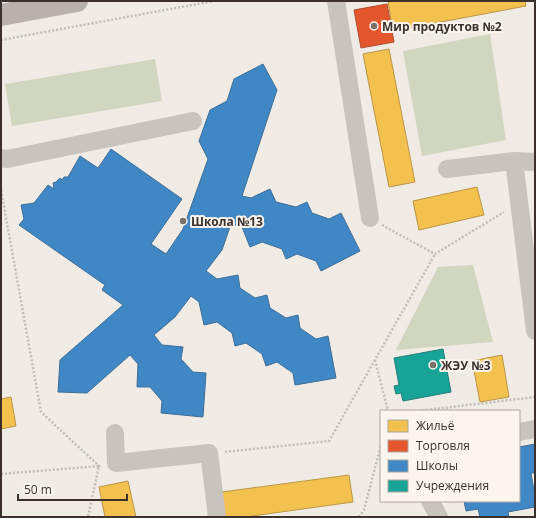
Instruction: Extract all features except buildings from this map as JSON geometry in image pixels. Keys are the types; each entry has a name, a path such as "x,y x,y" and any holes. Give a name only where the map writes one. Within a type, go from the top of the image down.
{"main road":[{"path":"1,15 74,1"}],"lane":[{"path":"336,1 370,218"},
{"path":"1,158 7,159 193,121"},
{"path":"446,169 514,161 535,162"},
{"path":"514,161 535,331"},
{"path":"520,432 535,429"},
{"path":"115,433 108,464 209,453 217,517"},
{"path":"431,502 439,517"}],"path":[{"path":"1,40 214,1"},
{"path":"1,190 41,412 108,464"},
{"path":"209,453 329,441 435,254 519,203"},
{"path":"370,218 435,254"},
{"path":"375,359 388,410"},
{"path":"426,410 535,397"},
{"path":"358,517 364,510 380,449"},
{"path":"1,474 108,464"},
{"path":"88,517 108,464"}],"green space":[{"path":"490,34 506,140 422,156 403,51"},
{"path":"155,59 162,101 12,126 5,84"},
{"path":"473,265 493,342 396,350 438,267"}],"place":[{"name":"Мир продуктов №2","path":"374,26"},
{"name":"Школа №13","path":"183,221"},
{"name":"ЖЭУ №3","path":"433,365"}]}
